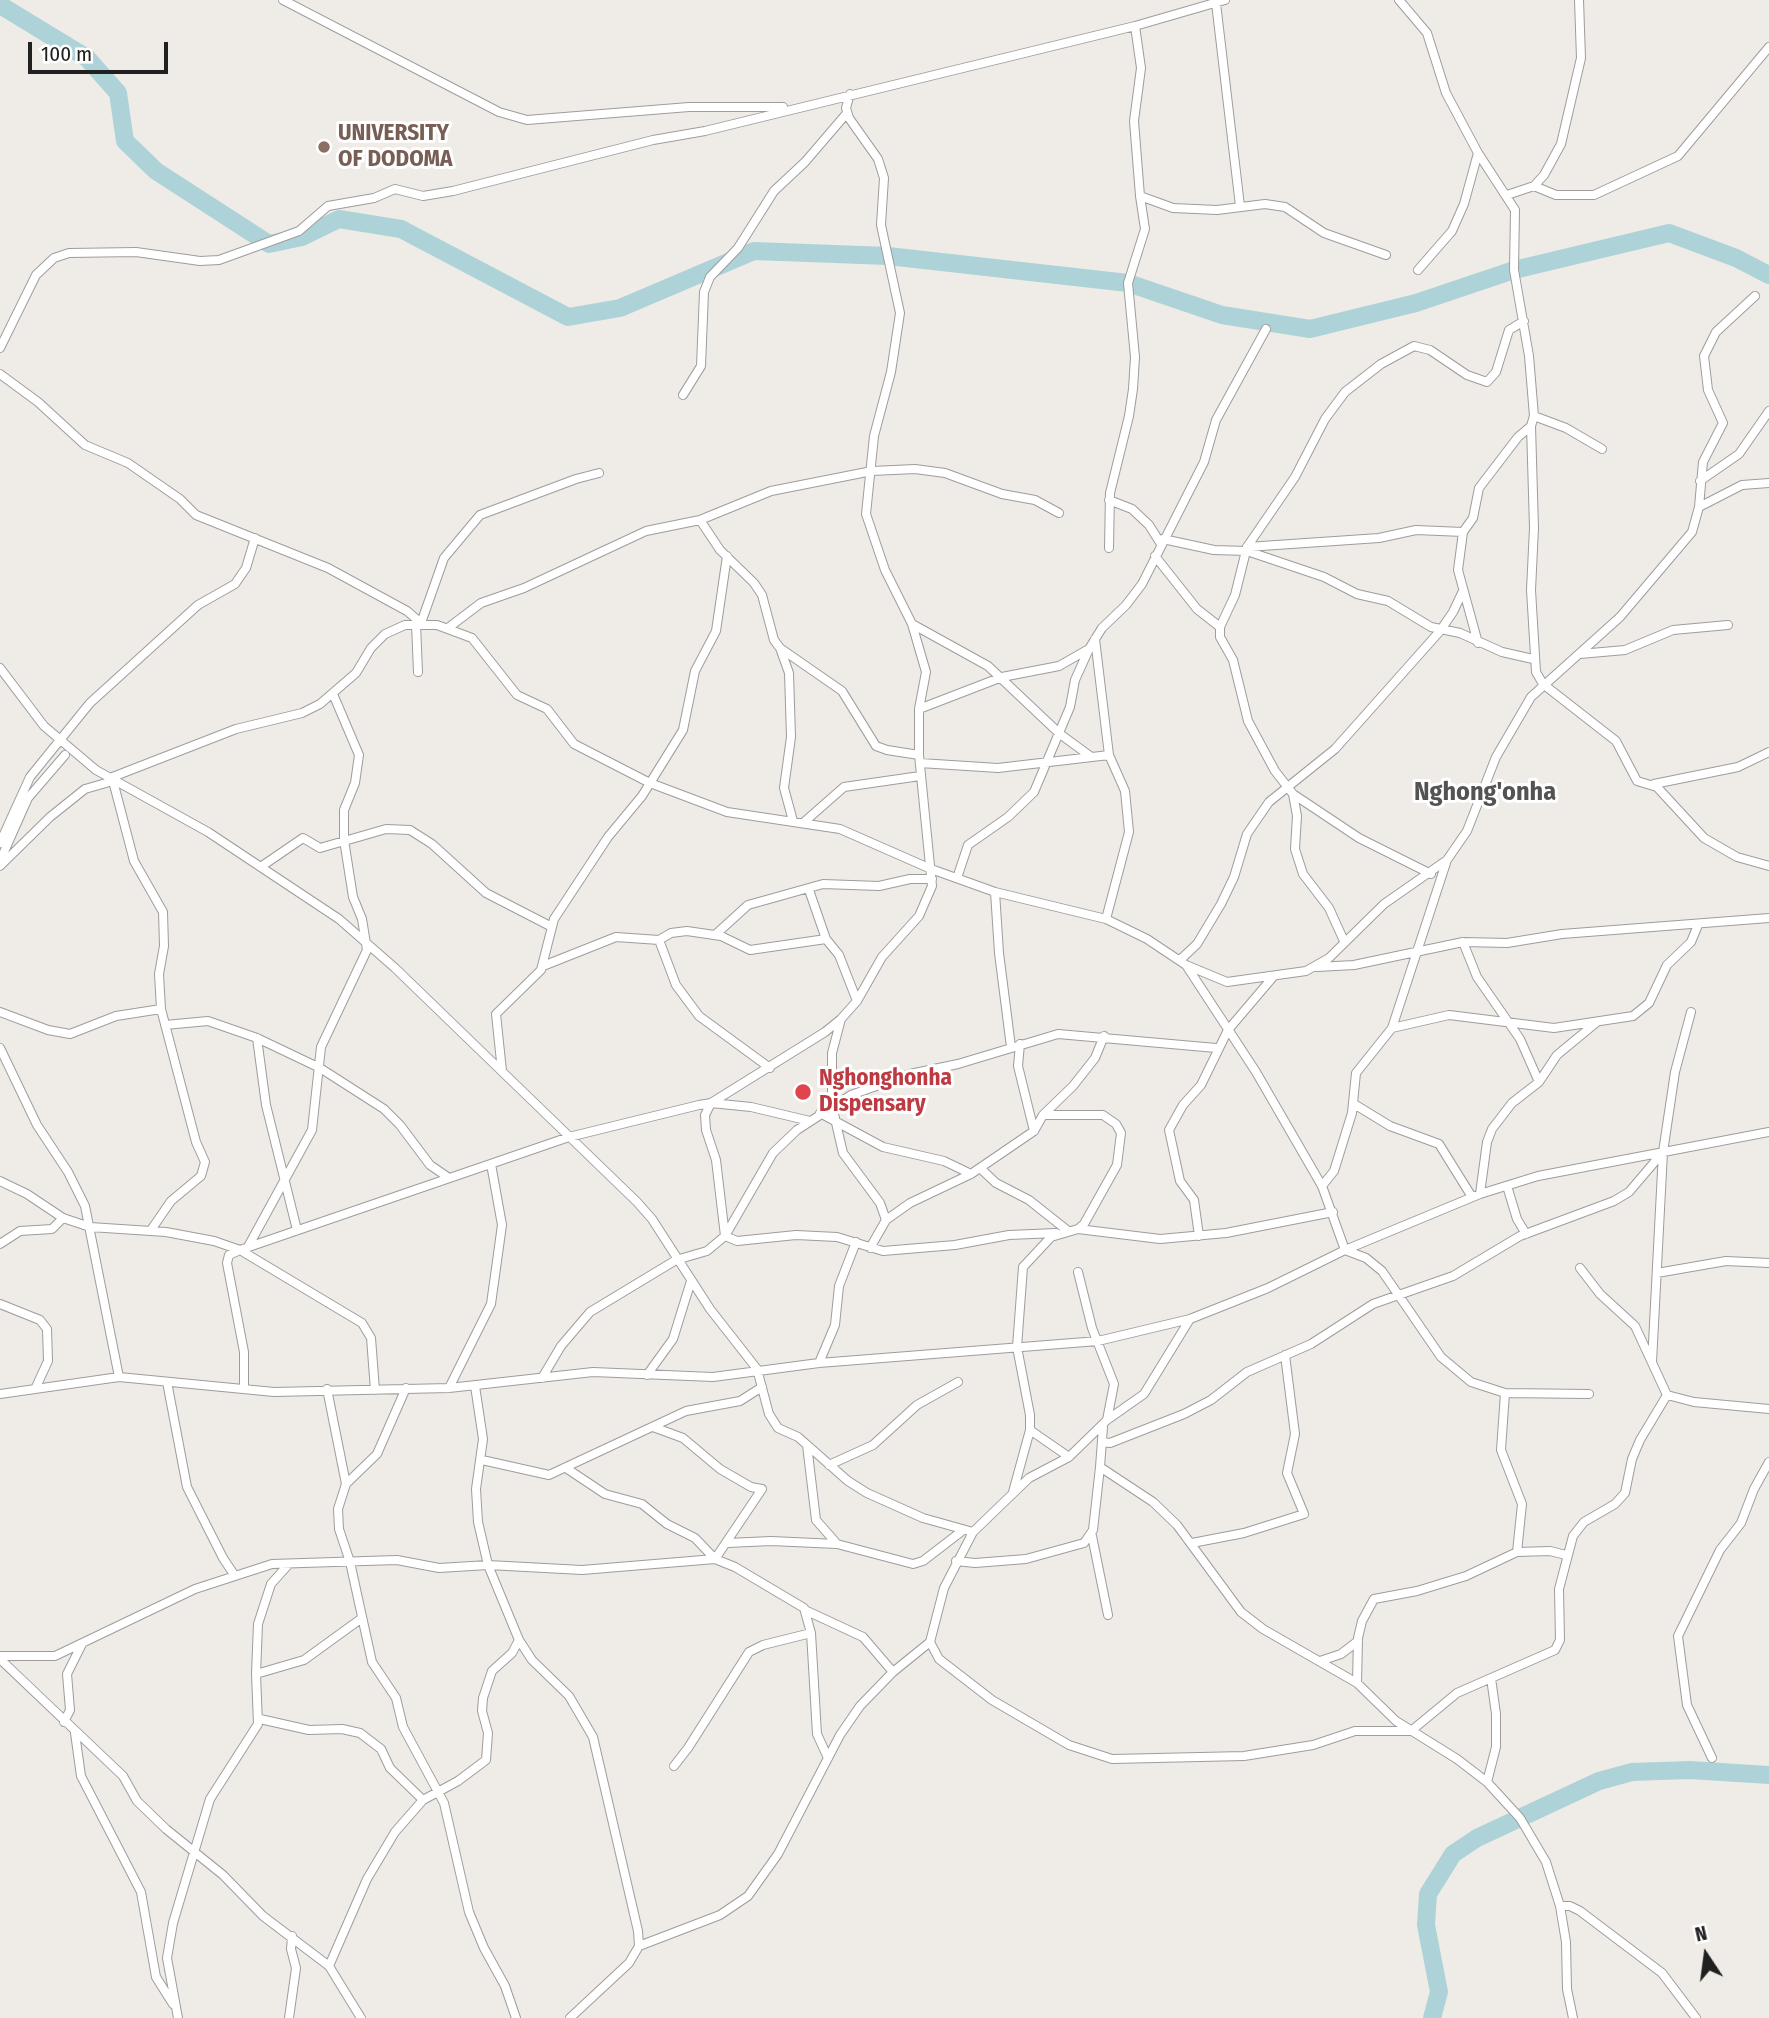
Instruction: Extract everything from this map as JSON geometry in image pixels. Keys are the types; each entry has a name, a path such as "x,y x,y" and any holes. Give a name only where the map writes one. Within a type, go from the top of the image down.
{"street":[{"path":"283,0 499,112 527,120 689,107 797,107"},
{"path":"1399,0 1427,33 1440,80 1478,153 1515,210 1514,270 1524,321 1534,416 1531,426 1534,659 1543,684 1616,741 1637,781 1654,784 1738,767 1769,752"},
{"path":"1507,195 1534,186 1544,175 1564,135 1581,58 1579,0"},
{"path":"0,348 36,275 54,258 69,253 136,252 200,261 219,260 299,231 328,206 374,198 395,188 424,196 453,191 653,140 705,131 1135,26 1220,1 1240,206"},
{"path":"1109,548 1109,500 1133,389 1135,356 1128,283 1145,229 1134,121 1142,68 1135,26"},
{"path":"1534,186 1556,195 1594,195 1678,156 1769,47"},
{"path":"683,395 701,366 704,292 710,277 738,248 774,191 805,162 847,113 850,94"},
{"path":"244,1388 244,1352 227,1263 229,1255 249,1245 569,1137 711,1102 770,1068 841,1019 857,1001 876,966 919,916 930,892 932,879 919,759 919,709 926,672 912,624 885,570 866,514 874,436 891,372 900,313 881,225 885,189 883,171 847,113"},
{"path":"1418,270 1451,231 1464,204 1478,153"},
{"path":"1140,196 1173,208 1217,210 1240,206 1285,207 1324,233 1386,255"},
{"path":"1317,967 1384,904 1431,874 1447,860 1467,831 1496,757 1531,697 1620,617 1692,532 1699,507 1699,481 1703,462 1723,423 1709,390 1704,356 1716,332 1755,296"},
{"path":"1431,874 1359,838 1293,794 1275,771 1248,721 1233,660 1220,637 1220,627 1235,595 1247,549 1295,477 1325,419 1345,392 1381,364 1414,346 1430,350 1467,375 1487,382 1496,372 1509,330 1524,321"},
{"path":"957,878 968,845 1024,804 1034,792 1060,734 1072,701 1075,680 1089,649 1095,638 1142,584 1204,462 1216,420 1266,329"},
{"path":"0,374 38,402 85,445 128,463 180,499 197,515 328,568 407,611 419,624"},
{"path":"1699,481 1739,454 1769,411"},
{"path":"1534,416 1566,428 1602,449"},
{"path":"1478,643 1462,593 1458,557 1463,531 1473,518 1479,488 1518,437 1531,426"},
{"path":"448,628 481,603 524,588 636,535 700,520 771,491 872,471 915,469 945,473 1002,494 1035,500 1059,513"},
{"path":"418,672 419,624 444,558 480,515 576,479 599,474"},
{"path":"1699,507 1742,485 1769,483"},
{"path":"1109,500 1132,509 1162,542 1214,550 1379,538 1416,530 1463,531"},
{"path":"700,520 727,556 762,595 774,640 780,648 790,679 791,737 784,789 793,821"},
{"path":"0,843 30,777 90,703 198,605 235,584 246,568 255,538"},
{"path":"1247,549 1324,577 1357,594 1388,601 1440,631 1460,633 1478,643 1534,659"},
{"path":"502,1071 496,1014 533,980 543,966 550,926 608,837 650,783 688,717 695,671 716,631 727,556"},
{"path":"1155,556 1198,609 1220,627"},
{"path":"1183,962 1221,904 1252,827 1287,785 1335,749 1440,631 1462,593"},
{"path":"0,864 50,817 85,789 236,729 293,717 332,694 356,674 371,648 385,634 419,624 448,628 472,638 517,695 547,709 574,744 650,783 727,812 840,829 931,869 995,892 1106,919 1183,962 1227,982 1273,977 1317,967 1354,965 1463,942 1507,943 1562,934 1769,918"},
{"path":"912,624 1002,677 1060,734 1090,756"},
{"path":"1580,653 1625,650 1673,630 1728,625"},
{"path":"1095,638 1109,755 1125,792 1129,832 1106,919"},
{"path":"780,648 828,678 842,691 876,746 919,759 998,768 1109,755"},
{"path":"919,709 1002,677 1059,666 1089,649"},
{"path":"0,668 44,726 61,741 111,780 208,832 315,901 365,941 502,1071 652,1219 676,1260 757,1369 773,1423 807,1445 867,1493 923,1518 973,1532"},
{"path":"249,1245 284,1185 313,1126 321,1047 366,954 362,919 353,897 344,841 345,805 355,783 360,760 332,694"},
{"path":"0,864 28,798 65,755"},
{"path":"803,823 844,787 920,776"},
{"path":"111,780 135,861 163,912 164,946 159,974 161,1009 205,1167 201,1176 166,1206 151,1230"},
{"path":"1654,784 1704,838 1737,857 1769,866"},
{"path":"1293,794 1297,816 1296,853 1307,881 1329,908 1344,941"},
{"path":"262,866 303,838 320,848 386,829 410,830 432,844 486,893 550,926"},
{"path":"1322,1186 1334,1171 1354,1104 1356,1073 1392,1028 1447,860"},
{"path":"715,935 748,905 832,883 878,886 909,879 932,879"},
{"path":"809,890 826,939 841,960 857,1001"},
{"path":"995,892 999,953 1018,1066 1034,1131"},
{"path":"1392,1028 1449,1015 1554,1028 1633,1016 1646,1007 1667,965 1691,942 1698,925"},
{"path":"543,966 607,939 659,940 682,931 715,935 750,950 826,939"},
{"path":"659,940 676,985 699,1016 713,1029 770,1068"},
{"path":"1463,942 1478,977 1520,1039 1539,1082"},
{"path":"1183,962 1228,1030 1322,1186 1345,1251 1376,1265 1448,1364 1478,1386 1505,1394 1589,1394"},
{"path":"1199,1236 1194,1200 1180,1181 1168,1134 1183,1105 1201,1085 1216,1048 1228,1030 1273,977"},
{"path":"0,1012 48,1030 70,1034 116,1016 161,1009"},
{"path":"1653,1362 1663,1152 1675,1072 1691,1012"},
{"path":"841,1019 832,1053 832,1105 836,1123 843,1153 880,1203 886,1220"},
{"path":"165,1025 202,1020 257,1038 320,1068 384,1110 400,1125 430,1165 449,1178"},
{"path":"1476,1195 1492,1129 1507,1108 1539,1082 1557,1055 1597,1023"},
{"path":"542,1378 561,1346 585,1316 676,1260 707,1251 725,1236 773,1153 789,1136 832,1105 888,1080 958,1064 1058,1034 1216,1048"},
{"path":"870,1248 886,1220 910,1203 971,1174 1034,1131 1043,1115 1088,1068 1104,1036"},
{"path":"257,1038 266,1105 297,1230"},
{"path":"0,1048 37,1125 80,1193 90,1227 119,1377"},
{"path":"711,1102 751,1107 810,1121"},
{"path":"711,1102 704,1122 716,1160 725,1236"},
{"path":"1354,1104 1390,1126 1439,1144 1476,1195"},
{"path":"820,1112 883,1147 944,1161 971,1174"},
{"path":"1043,1115 1099,1114 1119,1128 1117,1165 1078,1229"},
{"path":"0,1394 119,1377 274,1392 449,1388 593,1372 713,1377 757,1369 819,1363 1098,1341 1190,1319 1268,1288 1345,1251 1476,1195 1538,1176 1769,1132"},
{"path":"1102,1442 1110,1443 1184,1414 1204,1404 1247,1372 1323,1337 1373,1304 1453,1276 1526,1234 1614,1201 1629,1192 1663,1152"},
{"path":"449,1388 491,1304 502,1225 491,1164"},
{"path":"980,1168 996,1182 1029,1200 1068,1231"},
{"path":"0,1181 27,1194 64,1218 90,1227 151,1230 193,1236 240,1250 362,1323 371,1338 375,1390"},
{"path":"1507,1186 1526,1234"},
{"path":"725,1236 737,1241 796,1235 837,1237 883,1251 925,1250 1009,1235 1078,1229 1153,1238 1199,1236 1333,1212"},
{"path":"0,1244 20,1231 48,1231 64,1218"},
{"path":"1012,1493 1030,1430 1030,1415 1017,1347 1023,1267 1028,1257 1056,1233"},
{"path":"819,1363 835,1325 839,1286 856,1242"},
{"path":"1657,1273 1726,1261 1769,1263"},
{"path":"1580,1268 1600,1294 1635,1326 1667,1395"},
{"path":"1078,1272 1114,1384 1102,1442 1092,1532 1108,1615"},
{"path":"647,1375 673,1339 691,1281"},
{"path":"0,1304 40,1320 47,1329 48,1361 36,1387"},
{"path":"570,2018 629,1963 639,1946 720,1915 748,1896 783,1846 828,1758 860,1706 893,1672 930,1642 944,1588 956,1560 973,1532 1038,1471 1069,1457 1105,1423 1144,1394 1190,1319"},
{"path":"1192,1543 1244,1534 1304,1514 1287,1473 1295,1434 1285,1355"},
{"path":"829,1465 873,1445 917,1405 958,1381"},
{"path":"167,1382 187,1487 235,1576"},
{"path":"475,1386 483,1439 476,1489 477,1515 488,1565 519,1640 531,1660 569,1696 582,1713 593,1737 639,1946"},
{"path":"482,1460 534,1474 549,1475 686,1411 740,1401 762,1387"},
{"path":"406,1388 377,1454 346,1484 339,1503 338,1519 374,1668 396,1698 403,1727 447,1810 469,1912 484,1948 505,1986 516,2018"},
{"path":"327,1389 346,1484"},
{"path":"1505,1394 1501,1450 1522,1504 1517,1552"},
{"path":"1667,1395 1694,1402 1769,1409"},
{"path":"930,1642 939,1659 992,1700 1069,1745 1112,1759 1244,1756 1313,1745 1355,1731 1410,1731 1443,1702 1555,1650 1560,1640 1559,1589 1566,1555 1577,1528 1615,1504 1625,1493 1640,1440 1667,1395"},
{"path":"0,1657 47,1657 82,1644 195,1589 272,1564 397,1560 448,1568 488,1565 582,1570 715,1559 762,1489 751,1487 720,1469 682,1438 653,1427"},
{"path":"1030,1430 1069,1457"},
{"path":"807,1445 816,1522 837,1544"},
{"path":"1712,1758 1687,1705 1678,1636 1720,1550 1741,1524 1754,1489 1769,1462"},
{"path":"1100,1467 1153,1502 1192,1543 1247,1618 1357,1683 1396,1721 1457,1759 1487,1782 1520,1818 1536,1843 1560,1906 1566,1942 1567,1989 1573,2018"},
{"path":"566,1468 605,1494 642,1504 667,1524 695,1538 715,1559 799,1603 807,1611 863,1637 893,1672"},
{"path":"728,1543 771,1541 837,1544 914,1564 923,1561 962,1531"},
{"path":"956,1560 975,1563 1026,1559 1084,1543 1092,1532"},
{"path":"1357,1683 1358,1641 1362,1622 1374,1599 1417,1591 1466,1576 1517,1552 1550,1551 1566,1555"},
{"path":"173,2004 167,1954 185,1877 210,1799 252,1738 260,1719 256,1674 260,1616 271,1584 288,1565"},
{"path":"807,1611 811,1633 817,1734 828,1758"},
{"path":"256,1674 304,1660 362,1618"},
{"path":"674,1766 749,1652 763,1644 811,1633"},
{"path":"329,1966 384,1849 423,1800 458,1781 486,1760 488,1733 482,1712 483,1698 492,1671 512,1653 519,1640"},
{"path":"1320,1661 1341,1654 1358,1641"},
{"path":"64,1721 70,1710 67,1674 82,1644"},
{"path":"0,1657 122,1776 137,1801 263,1916 329,1966 361,2018"},
{"path":"1487,1782 1496,1747 1496,1714 1491,1678"},
{"path":"260,1719 303,1729 348,1729 360,1732 381,1749 390,1768 423,1800"},
{"path":"75,1733 81,1776 141,1892 156,1977 173,2004 178,2018"},
{"path":"1560,1906 1580,1910 1662,1973 1696,2018"},
{"path":"289,2018 296,1968 291,1949 292,1936"}],"waterway":[{"path":"0,5 87,58 118,93 125,141 156,171 269,244 302,237 339,219 401,229 568,317 620,308 754,251 888,256 1128,283 1222,315 1310,329 1416,303 1514,270 1669,233 1736,258 1769,275"},
{"path":"1432,2018 1439,1992 1426,1925 1428,1894 1453,1854 1477,1838 1599,1781 1632,1772 1689,1770 1769,1775"}],"place":[{"name":"UNIVERSITY OF DODOMA","path":"324,147"},
{"name":"Nghonghonha Dispensary","path":"803,1092"}],"district":[{"name":"Nghong'onha","path":"1485,793"}]}
